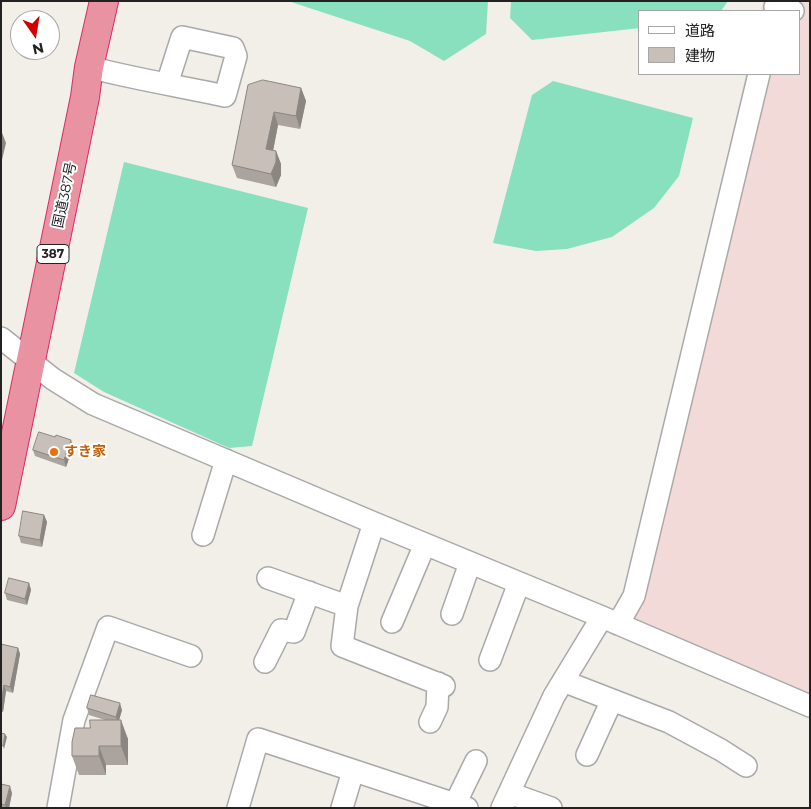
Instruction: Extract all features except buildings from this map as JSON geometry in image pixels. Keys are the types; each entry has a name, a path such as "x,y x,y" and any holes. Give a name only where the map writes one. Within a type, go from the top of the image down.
{"highway":[{"name":"国道387号","path":"1,506 85,97 89,67 104,1"}],"street":[{"path":"89,67 168,84"},
{"path":"551,808 505,800 554,696 563,681 610,621 634,596 759,75"},
{"path":"1,338 53,379 93,404 810,706"},
{"path":"203,535 226,460"},
{"path":"374,523 347,606 342,646 441,685 437,707 430,722"},
{"path":"392,622 425,544"},
{"path":"452,614 470,563"},
{"path":"268,578 347,606"},
{"path":"490,660 519,583"},
{"path":"265,662 280,630 294,632 309,592"},
{"path":"58,808 74,720 108,627 192,656"},
{"path":"563,681 669,722 746,766"},
{"path":"587,755 612,700"},
{"path":"238,808 258,740 461,806 476,761"},
{"path":"342,808 353,771"}],"shaded area":[{"path":"763,1 810,1 810,694 614,611 628,586 746,75 801,75 801,10 761,10"}],"green space":[{"path":"288,1 488,1 486,34 444,61 410,41"},
{"path":"511,1 728,1 722,10 638,10 638,28 532,40 510,18"},
{"path":"553,81 693,118 679,176 654,208 612,237 567,249 536,251 493,243 532,95"},
{"path":"124,162 308,208 252,446 229,448 104,392 74,373"}],"place":[{"name":"すき家","path":"54,452"}]}
